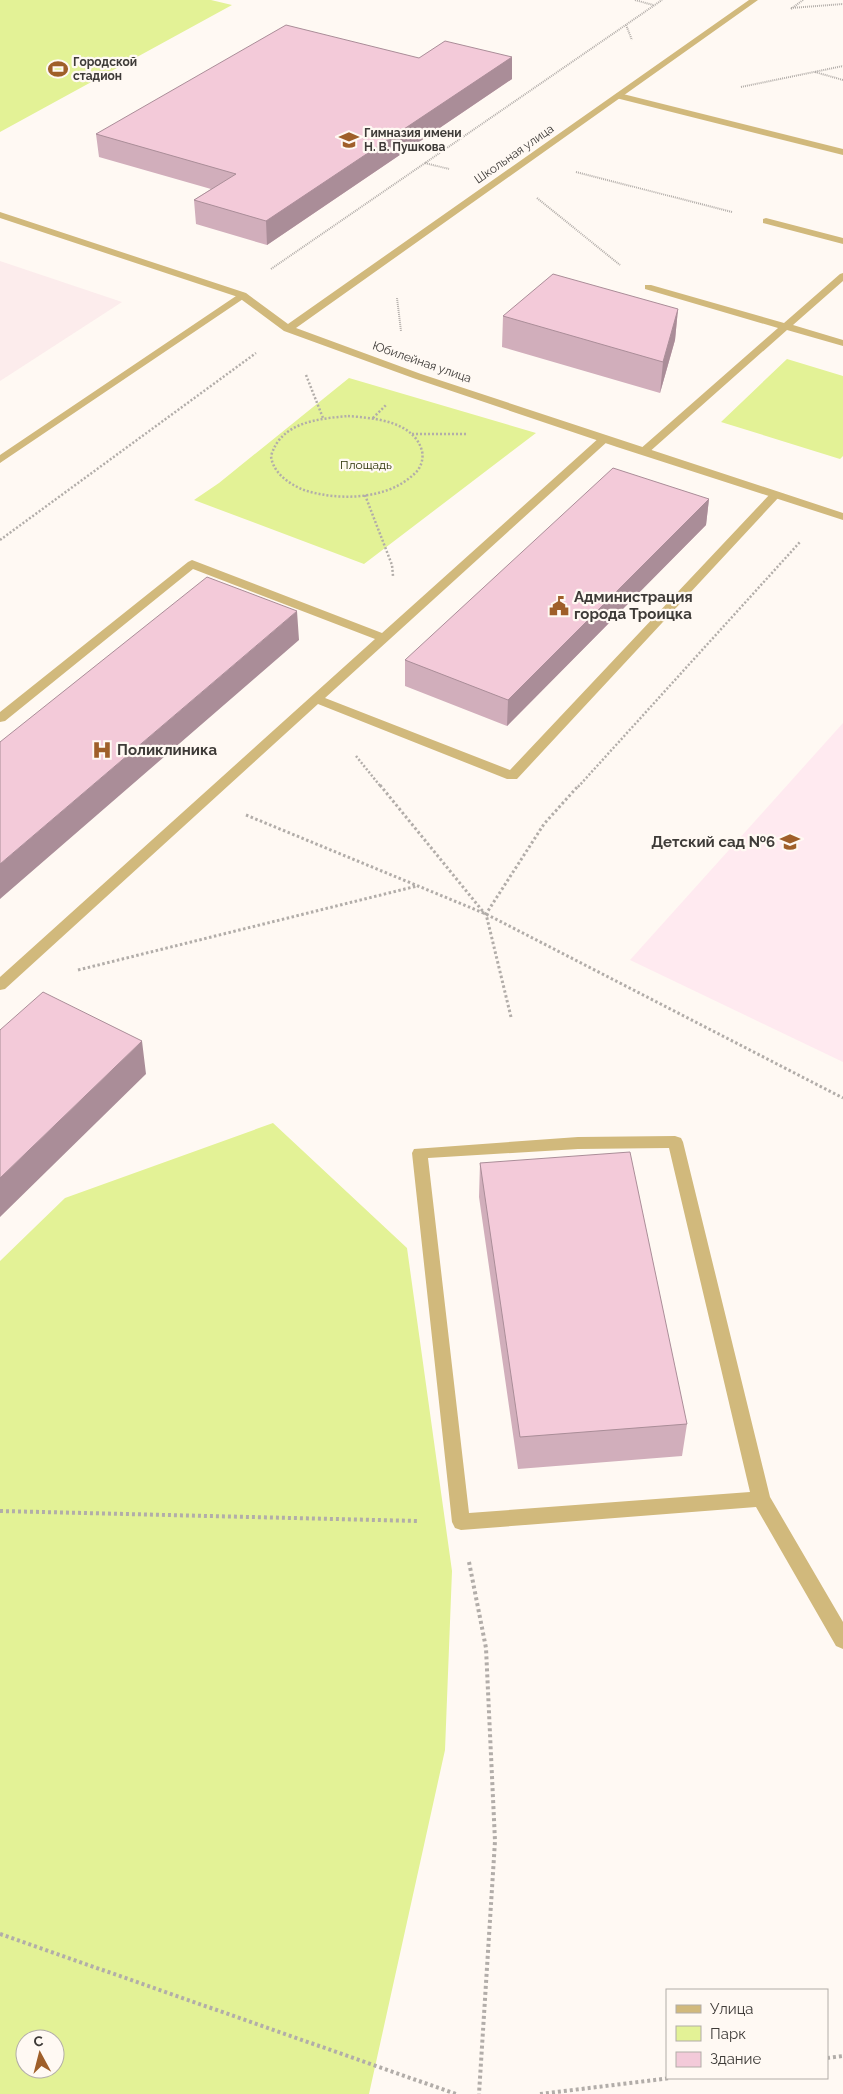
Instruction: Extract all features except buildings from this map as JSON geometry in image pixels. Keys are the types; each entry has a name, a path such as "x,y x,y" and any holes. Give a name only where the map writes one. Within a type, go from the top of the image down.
{"street":[{"name":"Школьная улица","path":"288,329 754,0"},
{"path":"619,96 843,152"},
{"name":"Юбилейная улица","path":"0,215 242,295 288,329 417,376 843,517"},
{"path":"766,221 843,241"},
{"path":"644,452 843,276"},
{"path":"648,287 843,343"},
{"path":"0,460 242,295"},
{"path":"0,985 604,439"},
{"path":"317,699 512,776 775,494"},
{"path":"0,718 192,564 384,638"},
{"path":"761,1499 461,1522 420,1153 578,1143 675,1142 761,1499 843,1640"}],"path":[{"path":"635,0 654,5"},
{"path":"271,268 662,0"},
{"path":"791,8 843,4"},
{"path":"739,87 843,66"},
{"path":"813,72 843,80"},
{"path":"569,170 766,221"},
{"path":"534,195 648,287"},
{"path":"0,540 288,329"},
{"path":"348,416 396,424 412,434 422,447 423,461 415,474 399,485 376,493 365,494 327,495 304,490 286,482 275,470 270,457 274,445 285,433 302,424 323,418 348,416"},
{"path":"365,494 392,565 398,625"},
{"path":"486,914 544,824 828,512"},
{"path":"354,755 486,914 511,1017"},
{"path":"240,812 486,914 843,1098"},
{"path":"68,972 417,885"},
{"path":"0,1511 461,1522 486,1648 495,1841 478,2094"},
{"path":"0,1934 456,2094"},
{"path":"828,2058 843,2056"},
{"path":"540,2094 666,2079"}],"shaded area":[{"path":"0,261 122,302 0,381"},
{"name":"Детский сад №6","path":"843,723 843,1062 630,960"}],"green space":[{"name":"Городской стадион","path":"0,0 211,0 232,5 0,132"},
{"path":"787,359 843,376 843,456 840,459 721,422"},
{"name":"Площадь","path":"349,378 536,433 364,564 194,500 219,483"},
{"path":"273,1123 407,1248 452,1571 445,1750 369,2094 0,2094 0,1261 65,1198"}],"place":[{"name":"Городской стадион","path":"58,69"},
{"name":"Гимназия имени Н. В. Пушкова","path":"349,140"},
{"name":"Администрация города Троицка","path":"559,606"},
{"name":"Поликлиника","path":"102,750"},
{"name":"Детский сад №6","path":"790,842"}]}
